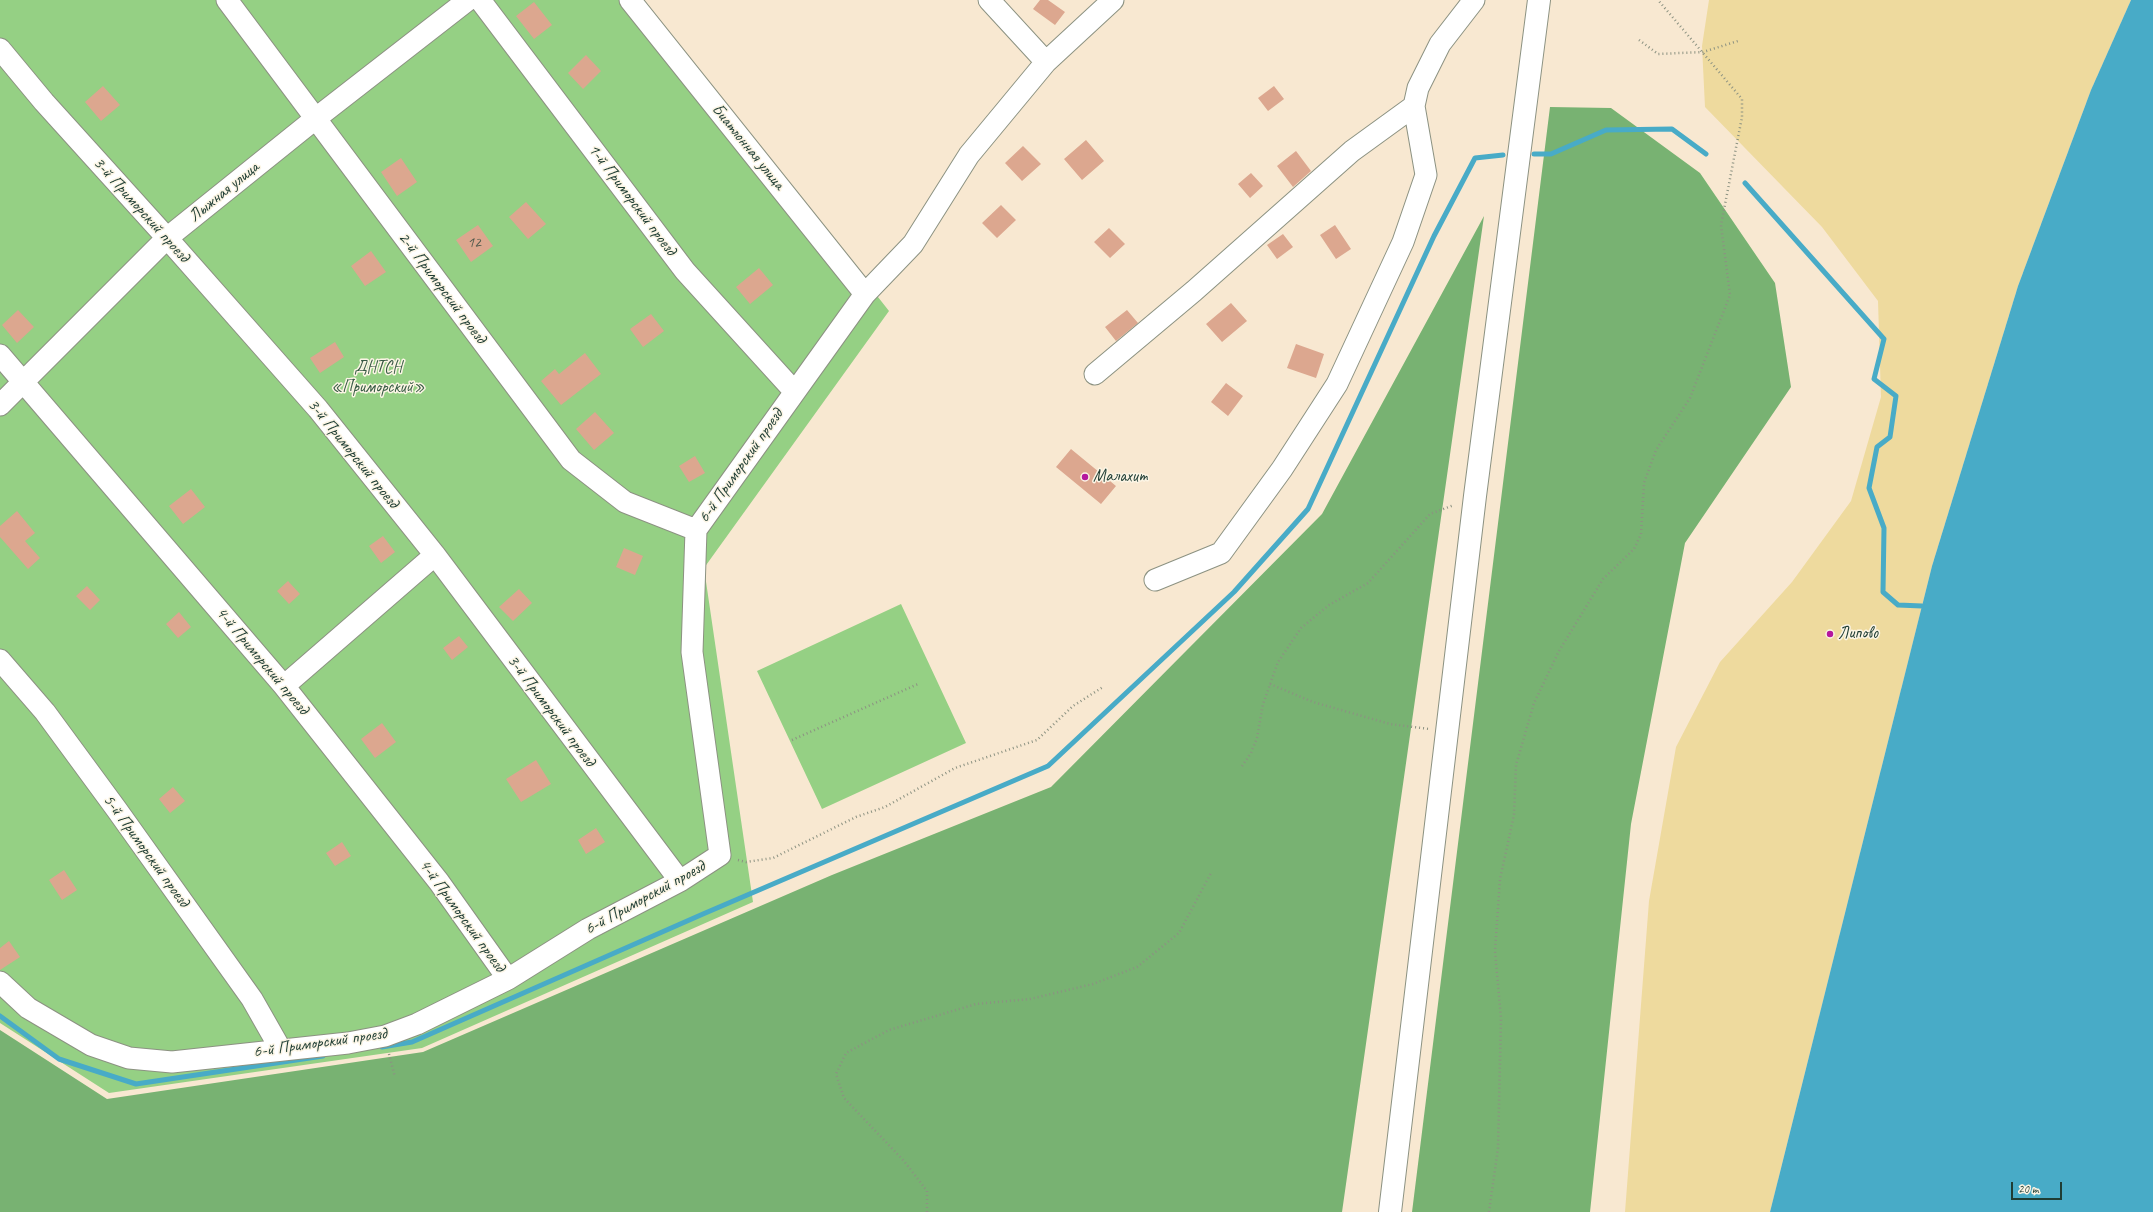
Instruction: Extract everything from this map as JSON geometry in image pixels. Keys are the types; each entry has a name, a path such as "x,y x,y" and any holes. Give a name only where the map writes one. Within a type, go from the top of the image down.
{"main road":[{"path":"1390,1212 1475,496 1539,0"}],"street":[{"name":"2-й Приморский проезд","path":"227,0 571,460 625,502 696,530"},
{"name":"Лыжная улица","path":"0,405 167,238 315,119 468,0"},
{"name":"1-й Приморский проезд","path":"480,0 685,271 794,391"},
{"name":"Биатлонная улица","path":"630,0 865,294"},
{"path":"989,0 1046,62"},
{"name":"6-й Приморский проезд","path":"0,982 35,1012 91,1045 129,1058 172,1062 281,1050 385,1036 417,1024 508,980 588,929 680,881 720,855 692,652 696,530 794,391 865,294 913,244 969,155 1046,62 1112,0"},
{"path":"1155,580 1221,553 1282,470 1337,384 1403,242 1426,175 1414,106 1418,88 1440,44 1474,0"},
{"name":"3-й Приморский проезд","path":"0,49 44,102 167,238 318,409 435,555 680,881"},
{"path":"1095,374 1194,292 1352,151 1414,106"},
{"name":"4-й Приморский проезд","path":"0,355 284,686 439,882 508,980"},
{"path":"284,686 435,555"},
{"name":"5-й Приморский проезд","path":"0,660 45,712 117,810 252,999 281,1050"}],"path":[{"path":"1489,1212 1498,1148 1501,1018 1495,951 1500,880 1514,815 1516,765 1534,703 1559,650 1603,579 1634,549 1641,534 1644,483 1656,450 1690,398 1730,295 1721,225 1742,117 1742,99 1658,0"},
{"path":"1639,40 1658,54 1703,52 1738,41"},
{"path":"1242,766 1251,753 1257,738 1263,704 1278,662 1301,628 1329,605 1368,583 1430,514 1475,496"},
{"path":"792,740 918,684"},
{"path":"1270,684 1313,702 1390,724 1447,732"},
{"path":"720,855 746,862 773,858 856,817 885,807 955,768 1037,740 1073,706 1103,687"},
{"path":"927,1212 928,1191 904,1161 844,1098 836,1074 846,1053 889,1030 969,1006 1030,999 1093,984 1137,966 1179,933 1211,873"},
{"path":"385,1036 395,1077"}],"green space":[{"name":"ДНТСН «Приморский»","path":"0,0 644,0 889,311 704,568 753,902 422,1048 109,1093 0,1023"},
{"path":"1550,107 1611,108 1700,173 1775,283 1791,387 1685,543 1631,824 1590,1212 1412,1212"},
{"path":"1484,216 1342,1212 0,1212 0,1030 107,1099 423,1052 832,875 1051,787 1322,514"},
{"path":"901,604 966,743 822,809 757,671"}],"sand":[{"name":"Липово","path":"1709,0 2131,0 2091,90 2018,286 1932,566 1770,1212 1625,1212 1649,901 1676,747 1720,662 1792,582 1851,501 1881,397 1878,301 1822,227 1705,107 1702,46"}],"water":[{"path":"2131,0 2153,0 2153,1212 1770,1212 1932,566 2018,286 2091,90"}],"building":[{"path":"1040,0 1048,0 1065,12 1055,25 1033,9"},
{"path":"534,2 552,25 534,39 516,16"},
{"path":"586,55 601,71 583,89 568,73"},
{"path":"103,86 120,105 101,121 85,102"},
{"path":"1274,86 1284,99 1268,111 1258,98"},
{"path":"1086,140 1104,161 1082,180 1064,159"},
{"path":"1023,146 1041,164 1022,181 1005,163"},
{"path":"1296,151 1311,171 1293,187 1277,166"},
{"path":"401,158 417,182 397,196 381,172"},
{"path":"1251,173 1263,186 1250,198 1238,184"},
{"path":"526,202 546,224 528,239 509,217"},
{"path":"1001,205 1016,220 997,238 982,223"},
{"path":"478,225 493,246 471,262 456,240"},
{"path":"1335,225 1351,249 1336,259 1320,235"},
{"path":"1109,228 1125,244 1110,258 1094,242"},
{"path":"1283,234 1293,247 1277,259 1267,245"},
{"path":"371,251 386,272 365,286 351,266"},
{"path":"759,268 773,285 750,304 736,287"},
{"path":"1231,303 1247,321 1222,342 1206,324"},
{"path":"18,310 34,327 17,343 2,325"},
{"path":"1127,310 1138,323 1116,341 1105,327"},
{"path":"651,314 664,331 643,347 630,329"},
{"path":"335,342 344,357 320,373 310,358"},
{"path":"1296,344 1324,354 1316,378 1287,368"},
{"path":"585,353 601,374 561,405 541,381 555,369 559,374"},
{"path":"1226,383 1243,396 1228,416 1211,402"},
{"path":"595,412 614,433 594,450 576,429"},
{"path":"1071,449 1116,486 1101,504 1056,467"},
{"path":"695,456 705,473 689,482 679,466"},
{"path":"191,489 205,507 183,524 169,506"},
{"path":"17,511 35,533 25,541 40,558 28,569 0,537 0,526"},
{"path":"383,536 395,552 381,563 369,546"},
{"path":"624,548 643,556 635,575 616,567"},
{"path":"288,581 300,594 289,604 277,591"},
{"path":"87,586 100,600 90,610 76,596"},
{"path":"519,589 532,603 513,621 499,607"},
{"path":"179,612 191,627 178,638 166,624"},
{"path":"459,636 468,647 452,660 443,648"},
{"path":"382,723 396,742 375,758 361,739"},
{"path":"536,760 551,784 521,802 506,779"},
{"path":"173,787 185,801 170,813 159,799"},
{"path":"596,828 605,842 586,854 578,840"},
{"path":"342,842 351,856 335,866 326,853"},
{"path":"64,870 77,890 62,900 49,880"},
{"path":"9,941 20,957 0,970 0,948"}],"waterway":[{"path":"1534,154 1551,154 1606,130 1672,129 1706,154"},
{"path":"382,1047 412,1042 703,914 1048,766 1234,592 1308,509 1434,236 1475,158 1503,155"},
{"path":"1745,183 1884,339 1874,379 1896,396 1890,437 1877,447 1869,488 1884,528 1883,592 1898,605 1922,606"},
{"path":"0,1016 59,1059 136,1084 323,1056"}],"place":[{"name":"Малахит","path":"1085,477"},
{"name":"Липово","path":"1830,634"}]}
